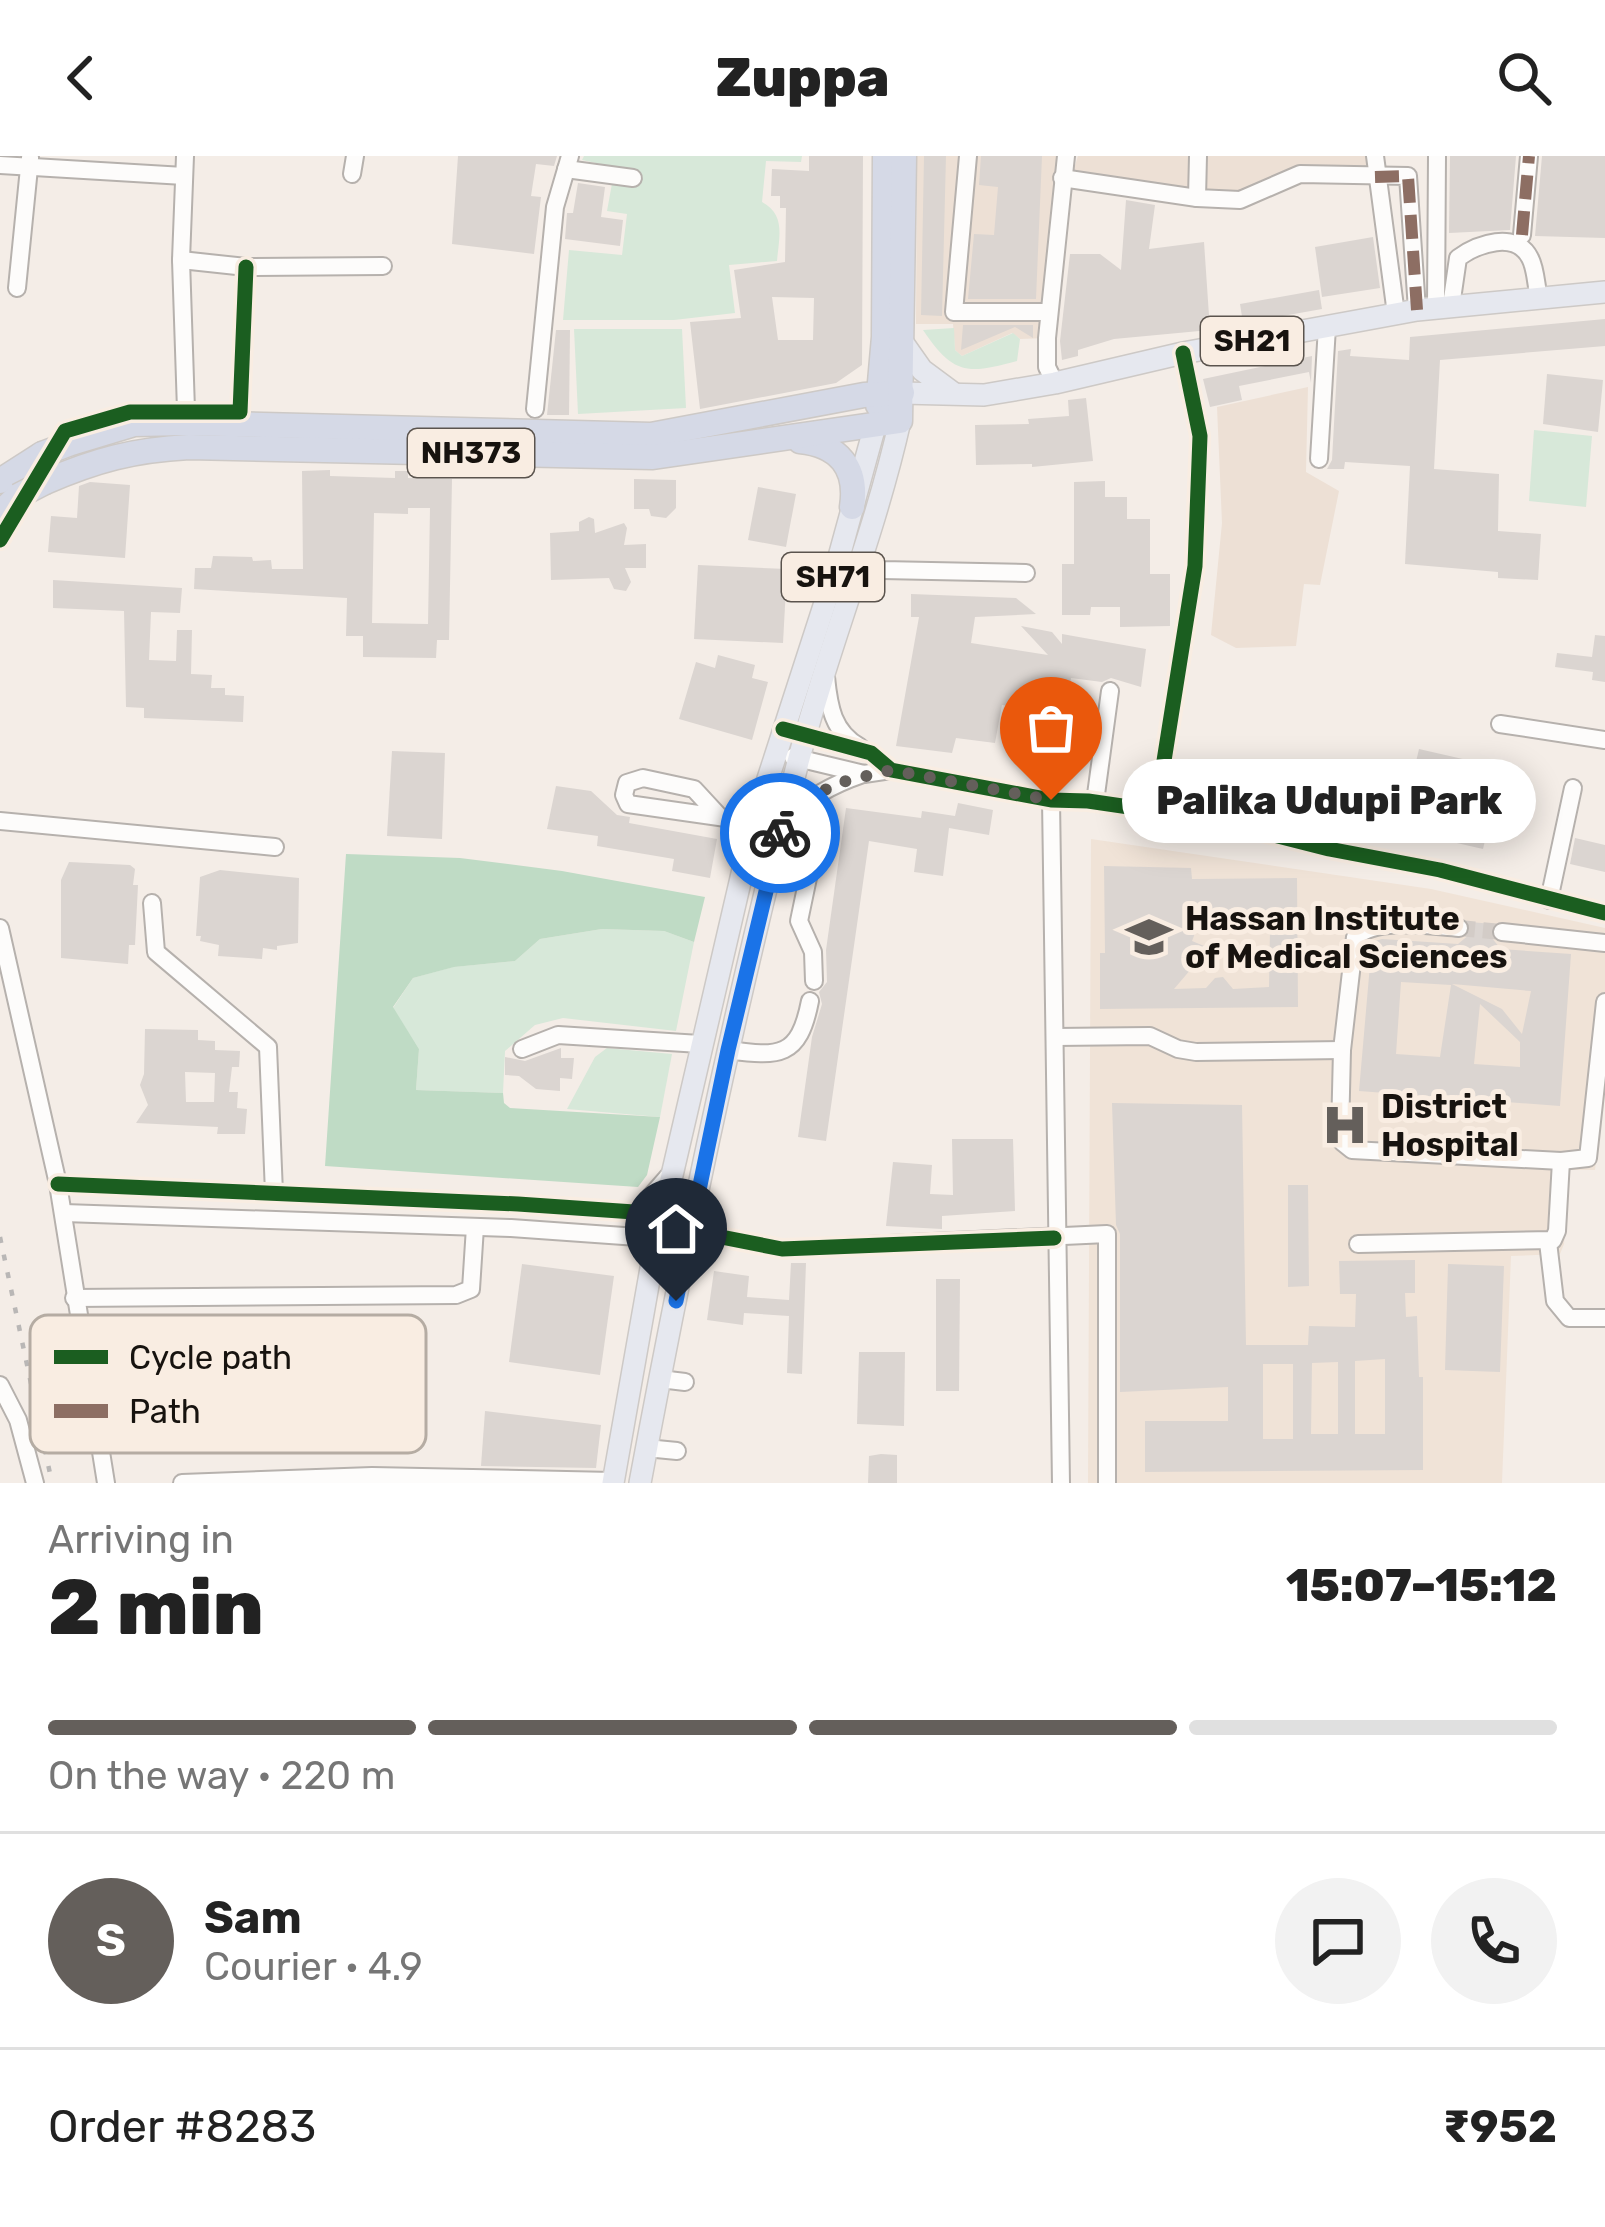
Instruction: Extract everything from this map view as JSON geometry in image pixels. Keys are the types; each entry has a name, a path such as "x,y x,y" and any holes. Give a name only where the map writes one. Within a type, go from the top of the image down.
{"highway":[{"path":"885,156 890,393"},
{"path":"890,393 904,344 904,156"},
{"name":"SH71","path":"888,422 890,393"},
{"name":"NH373","path":"6,497 42,454 134,424 651,435 890,393"},
{"name":"NH373","path":"6,497 138,449 653,457 888,422"},
{"path":"772,440 816,442 840,455 855,486 852,507"}],"main road":[{"name":"SH21","path":"890,393 958,396 1055,383 1183,353 1425,310 1605,292"},
{"path":"904,344 922,370 958,396"},
{"name":"SH71","path":"613,1482 657,1240 754,822 852,507 888,422"},
{"name":"SH71","path":"640,1483 729,1044 802,747 861,566 888,422"},
{"path":"702,1038 729,1044"}],"street":[{"path":"185,156 181,260 187,410"},
{"path":"968,156 954,312 1048,312"},
{"path":"1055,383 1047,367 1048,312 1066,156"},
{"path":"1197,198 1198,156"},
{"path":"1375,156 1375,177 1425,310"},
{"path":"1425,310 1436,156"},
{"path":"1522,236 1529,156"},
{"path":"0,165 30,161 184,176"},
{"path":"17,288 30,161"},
{"path":"535,410 552,225 568,162 633,178"},
{"path":"1062,178 1240,200 1300,174 1408,176 1425,310"},
{"path":"1425,310 1458,258 1493,242 1516,244 1529,255 1539,298"},
{"path":"181,260 246,267 382,266"},
{"path":"0,540 65,431 130,412 240,412 246,267"},
{"path":"1319,459 1328,327"},
{"path":"1156,811 1196,566 1200,436 1183,353"},
{"path":"861,566 1026,573"},
{"path":"826,673 830,710 844,737 891,770"},
{"path":"1095,802 1111,691"},
{"path":"1500,724 1605,740"},
{"path":"783,729 802,747 864,774"},
{"path":"776,752 802,747 871,753"},
{"path":"783,824 808,799 834,784 891,770 1051,800 1210,819 1440,870 1605,913"},
{"path":"719,816 694,788 643,778 627,783 628,804 754,822"},
{"path":"1549,900 1573,788"},
{"path":"1051,800 1060,1483"},
{"path":"0,821 275,847"},
{"path":"809,873 799,921 814,958 814,981"},
{"path":"152,903 156,952 268,1047 274,1193"},
{"path":"0,928 64,1213 77,1315"},
{"path":"1459,928 1360,931 1355,937 1342,1050 1340,1134 1352,1150 1561,1161 1588,1158 1605,1002"},
{"path":"1502,932 1605,944"},
{"path":"729,1044 767,1056 780,1052 802,1034 810,1001"},
{"path":"522,1049 558,1036 702,1038"},
{"path":"1055,1036 1150,1036 1196,1052 1342,1050"},
{"path":"1358,1244 1548,1242 1557,1231 1561,1161"},
{"path":"636,1213 673,1171"},
{"path":"58,1184 663,1214 694,1218 711,1235 782,1250 1107,1234 1107,1483"},
{"path":"64,1213 475,1227 688,1244 711,1235"},
{"path":"74,1298 456,1295 471,1288 475,1227"},
{"path":"1548,1242 1555,1300 1569,1318 1605,1318"},
{"path":"660,1379 685,1382"},
{"path":"0,1385 18,1420 35,1483"},
{"path":"646,1448 676,1451"},
{"path":"101,1453 106,1483"},
{"path":"182,1483 372,1477 613,1482"}],"shaded area":[{"path":"917,156 1066,156 1047,338 1020,339 1012,333 962,356 955,350 953,324 916,324"},
{"path":"1078,156 1191,156 1191,191 1072,175"},
{"path":"1204,156 1369,156 1369,170 1297,167 1239,195 1204,197"},
{"path":"1308,387 1306,472 1339,491 1320,585 1304,584 1296,646 1236,648 1211,635 1222,523 1217,407"},
{"name":"District Hospital","path":"1091,839 1431,889 1605,928 1605,1079 1595,1170 1570,1170 1560,1254 1511,1256 1502,1483 1088,1483"}],"green space":[{"path":"584,156 802,156 801,162 766,161 762,202 778,220 777,261 729,265 735,313 674,320 563,320 569,250 622,255 627,214 607,211 615,167 582,160"},
{"path":"954,328 955,350 962,356 1013,333 1020,339 1017,361 974,369 953,363 923,330"},
{"path":"574,329 682,329 686,408 578,414"},
{"path":"1534,430 1592,436 1586,507 1529,501"},
{"path":"346,854 460,858 705,897 694,942 664,931 602,929 540,939 515,961 454,967 413,978 393,1007 419,1049 416,1090 503,1093 510,1108 660,1117 647,1175 638,1187 325,1166"},
{"path":"602,929 664,931 694,942 676,1031 563,1018 535,1025 505,1051 503,1093 416,1090 419,1049 393,1008 413,978 453,967 515,961 540,939"},
{"path":"607,1048 672,1054 660,1117 567,1109 595,1057"}],"building":[{"path":"458,156 557,156 554,166 536,164 531,196 541,197 534,254 452,244"},
{"path":"809,156 863,156 862,365 836,383 700,409 690,322 741,318 734,270 785,262 786,208 780,208 780,196 771,196 772,169 809,171","holes":["772,297 814,298 813,340 778,340"]},
{"path":"924,156 946,156 942,316 921,315"},
{"path":"981,156 1042,156 1036,299 968,299 974,234 994,235 998,187 979,185"},
{"path":"1450,156 1516,156 1510,230 1449,233"},
{"path":"1542,156 1605,156 1605,238 1535,236"},
{"path":"578,183 605,187 601,217 623,220 620,246 565,239 567,213 573,213"},
{"path":"1126,200 1155,205 1149,249 1204,242 1210,330 1114,339 1062,360 1070,254 1100,254 1121,270"},
{"path":"1373,237 1380,288 1322,297 1315,247"},
{"path":"1319,290 1322,309 1243,323 1240,304"},
{"path":"1605,319 1605,346 1440,360 1434,469 1499,474 1498,531 1541,534 1538,580 1405,564 1410,466 1345,462 1344,469 1327,469 1332,460 1338,351 1351,349 1350,356 1409,360 1410,337"},
{"path":"963,325 1033,325 1033,338 1015,327 961,350"},
{"path":"556,330 570,330 569,415 547,415"},
{"path":"1312,356 1311,383 1309,372 1239,386 1242,400 1210,407 1203,379"},
{"path":"1547,374 1603,380 1598,432 1543,424"},
{"path":"1086,398 1093,461 1032,467 976,465 975,425 1029,424 1028,419 1069,416 1068,400"},
{"path":"302,471 395,478 395,471 408,471 408,478 452,479 449,640 437,640 436,658 363,657 363,636 346,636 347,598 194,589 195,568 211,568 213,556 252,557 253,561 271,560 272,569 303,569","holes":["408,508 430,508 428,624 372,623 374,513 408,514"]},
{"path":"634,479 676,480 676,508 666,518 651,516 649,509 634,509"},
{"path":"1105,481 1105,497 1127,497 1127,519 1150,519 1150,574 1170,574 1170,626 1120,627 1120,607 1091,607 1090,615 1062,615 1062,564 1074,564 1074,482"},
{"path":"90,482 130,485 125,558 48,552 51,516 77,518 79,486"},
{"path":"758,487 796,494 786,547 748,540"},
{"path":"594,519 595,533 624,523 624,545 646,544 646,568 625,568 631,582 626,591 614,589 609,578 551,580 550,533 579,531 579,522"},
{"path":"698,565 787,569 783,643 694,639"},
{"path":"53,580 182,588 180,613 151,612 149,660 176,661 177,630 192,630 191,674 212,675 211,688 244,696 243,722 144,718 144,708 126,707 124,611 53,608"},
{"path":"911,594 1016,598 1036,614 975,617 971,643 1048,655 1021,626 1052,632 1062,644 1062,634 1146,649 1141,687 1111,678 1102,682 1071,678 1062,738 1056,738 1049,777 1031,774 1033,767 1025,766 1032,734 1026,733 1030,708 1002,705 995,743 956,738 952,753 896,746 919,617 911,617"},
{"path":"1595,635 1605,636 1605,682 1592,680 1593,672 1555,667 1557,653 1592,657"},
{"path":"718,655 755,665 752,678 768,682 752,740 679,719 696,662 715,668"},
{"path":"1419,749 1502,768 1483,849 1400,830","holes":["1438,772 1477,782 1468,823 1428,814"]},
{"path":"392,751 445,753 442,839 387,836"},
{"path":"556,786 591,791 617,815 630,817 629,823 717,839 710,878 672,871 674,859 597,846 598,836 547,829"},
{"path":"958,803 993,810 989,835 949,828 943,876 914,872 917,849 869,841 826,1141 798,1137 812,1037 822,1004 819,992 827,982 826,950 846,808 921,818 922,811 955,816"},
{"path":"1575,838 1605,845 1605,872 1570,864"},
{"path":"69,862 135,869 135,945 129,945 128,964 61,958 61,880"},
{"name":"Hassan Institute of Medical Sciences","path":"1104,866 1191,868 1192,879 1297,878 1298,1007 1100,1009 1100,953 1105,953","holes":["1232,922 1243,933 1270,929 1269,987 1233,989 1223,977 1206,988 1174,989 1209,948 1192,941 1199,923"]},
{"path":"220,870 299,878 298,943 277,946 277,950 263,948 262,959 218,956 219,945 200,941 201,936 196,936 200,877"},
{"path":"1470,922 1493,924 1490,936 1501,949 1571,954 1560,1106 1359,1091 1372,942 1458,944 1470,934","holes":["1401,982 1451,985 1440,1057 1396,1054","1452,984 1531,991 1522,1034 1502,1009","1480,1004 1520,1042 1520,1067 1474,1064"]},
{"path":"145,1029 198,1030 198,1040 215,1041 215,1050 240,1051 229,1092 238,1092 237,1108 247,1109 245,1134 217,1134 218,1127 136,1123 148,1105 140,1085","holes":["185,1072 215,1073 214,1102 186,1102"]},
{"path":"561,1048 561,1058 574,1058 572,1079 560,1078 560,1091 536,1089 519,1076 505,1075 505,1057 525,1061"},
{"path":"1112,1103 1242,1105 1246,1345 1308,1345 1309,1326 1355,1327 1356,1294 1340,1294 1339,1261 1415,1260 1415,1293 1405,1293 1406,1317 1417,1316 1419,1377 1423,1377 1423,1470 1145,1472 1145,1421 1228,1421 1228,1387 1120,1392 1120,1234","holes":["1385,1359 1385,1434 1355,1434 1355,1361","1338,1362 1338,1434 1311,1434 1312,1363","1263,1364 1293,1364 1293,1439 1263,1439"]},
{"path":"952,1139 1013,1139 1015,1211 942,1216 942,1229 886,1226 893,1162 932,1165 930,1194 953,1195"},
{"path":"1288,1185 1308,1185 1309,1286 1288,1287"},
{"path":"791,1263 806,1263 802,1374 787,1373 789,1316 744,1313 743,1325 707,1320 714,1271 749,1276 747,1297 789,1300"},
{"path":"522,1264 614,1276 600,1375 509,1362"},
{"path":"1448,1264 1504,1266 1500,1372 1445,1370"},
{"path":"936,1279 960,1279 959,1391 936,1391"},
{"path":"859,1352 905,1352 904,1426 857,1424"},
{"path":"485,1411 601,1425 596,1468 481,1466"},
{"path":"897,1455 897,1483 868,1483 869,1456"}],"tunnel":[{"path":"1459,928 1502,932"}],"railway":[{"path":"0,1237 30,1379"},
{"path":"46,1453 52,1483"}],"marked path":[{"path":"1522,235 1529,156"},
{"path":"1375,177 1408,176 1417,310"}],"cycle path":[{"path":"0,540 65,431 130,412 240,412 246,267"},
{"path":"1156,811 1195,566 1200,436 1183,353"},
{"path":"783,729 871,753 891,770 1051,800 1211,819 1605,913"},
{"path":"58,1184 663,1214 694,1218 711,1235 782,1249 1054,1238"}],"way so far":[{"path":"780,833 808,799 834,784 891,770 1051,800"}],"place":[{"name":"Palika Udupi Park","path":"1051,800"},
{"name":"Hassan Institute of Medical Sciences","path":"1149,937"},
{"name":"District Hospital","path":"1345,1125"}],"route":[{"path":"676,1301 728,1050 780,833"}]}
